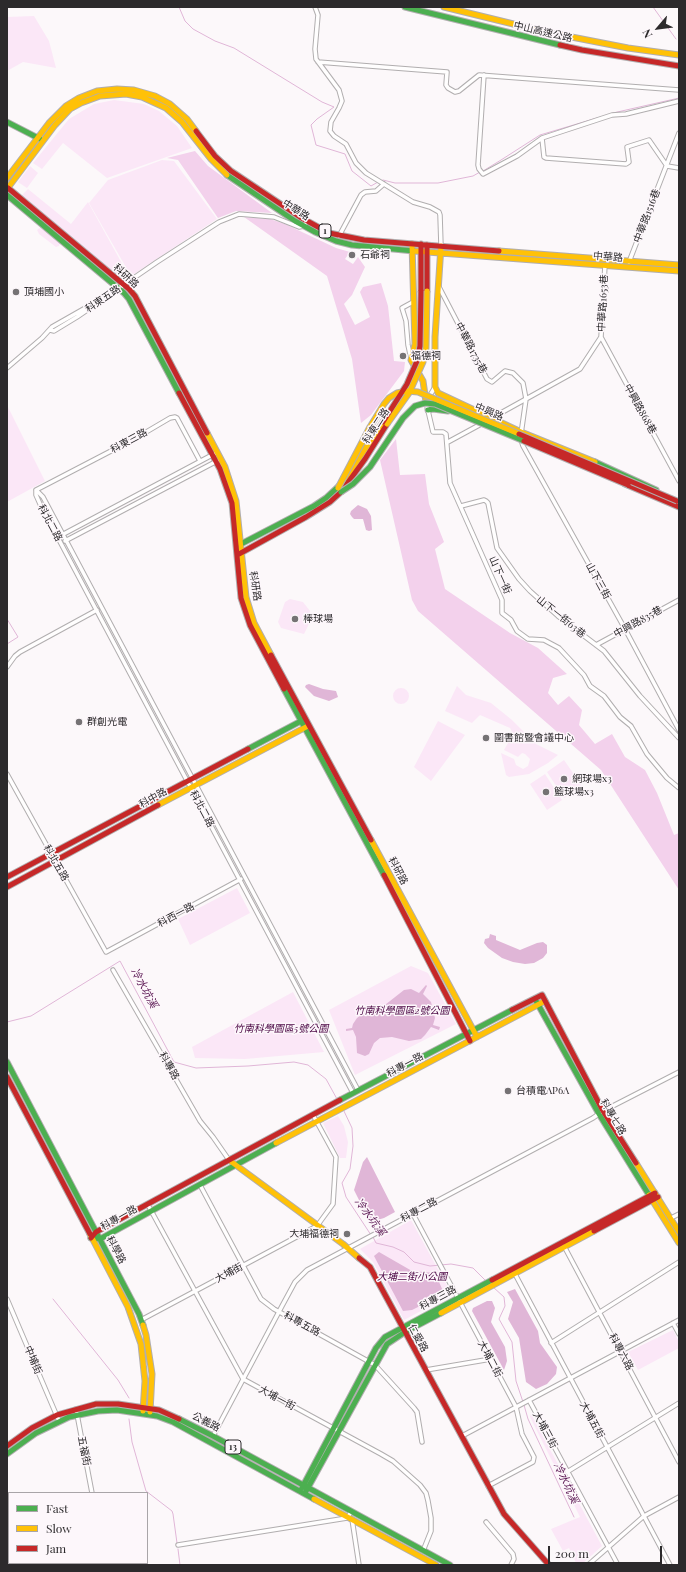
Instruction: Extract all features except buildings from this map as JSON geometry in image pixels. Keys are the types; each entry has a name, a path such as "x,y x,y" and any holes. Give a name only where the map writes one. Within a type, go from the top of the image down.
{"main road":[{"name":"中山高速公路","path":"405,7 582,50 679,66"},
{"name":"中山高速公路","path":"444,7 546,32 628,48 679,55"},
{"name":"中華路","path":"8,174 37,137 61,110 72,102 88,94 117,89 134,90 148,93 163,99 187,119 215,156 231,171 315,232 336,241 352,245 420,252 679,271"},
{"name":"中華路","path":"7,189 42,141 66,113 81,103 100,96 126,94 142,97 159,104 175,115 211,159 228,175 306,224 329,232 364,240 679,265"},
{"path":"7,122 42,141"},
{"name":"科研路","path":"7,189 120,287 129,299 215,454 236,501 241,598 250,625 303,719 470,1041"},
{"name":"科研路","path":"7,195 120,287"},
{"path":"412,244 414,344 411,360 423,381 426,402"},
{"name":"科東二路","path":"239,554 288,527 339,490 360,457 409,393 423,362 426,348 424,291 420,252 421,244"},
{"name":"科東二路","path":"424,291 427,245"},
{"path":"435,387 436,294 441,246"},
{"path":"605,259 605,266"},
{"path":"423,381 430,384 435,380"},
{"name":"中興路","path":"435,387 438,393 521,432 615,470 674,498 678,502"},
{"name":"中興路","path":"339,490 370,427 384,404 389,398 397,393 407,391 418,392 678,502"},
{"name":"中興路","path":"426,402 608,480 628,485"},
{"name":"中興路","path":"339,490 353,484 370,466 403,418 415,406 425,403 435,404 679,507"},
{"name":"中興路","path":"428,410 446,410"},
{"name":"科東二路","path":"238,546 286,521 311,511"},
{"name":"科中路","path":"7,877 303,719"},
{"name":"科研路","path":"307,727 477,1037"},
{"name":"科中路","path":"7,887 56,862 190,788 307,727"},
{"name":"科專一路","path":"91,1238 96,1232 313,1114 473,1029 542,995"},
{"name":"科專七路","path":"542,995 601,1112 679,1232"},
{"name":"科專七路","path":"534,998 679,1244"},
{"name":"科專一路","path":"91,1238 100,1239 348,1104 546,1002"},
{"name":"科學路","path":"7,1062 134,1303 141,1320 146,1335 151,1368 149,1415"},
{"name":"科學路","path":"7,1077 128,1307 141,1344 145,1368 142,1414"},
{"path":"358,1090 362,1098"},
{"path":"353,1094 356,1101"},
{"name":"仁愛路","path":"229,1160 370,1267 504,1514 549,1565"},
{"name":"科專三路","path":"304,1489 336,1429 376,1348 385,1337 403,1330 459,1301 495,1285 565,1248 656,1195"},
{"name":"科專三路","path":"459,1301 491,1280 562,1242 651,1198"},
{"name":"科專三路","path":"336,1429 387,1344 403,1330"},
{"name":"公義路","path":"7,1446 32,1428 57,1415 96,1404 118,1404 159,1410 176,1417 277,1470 350,1519 436,1565"},
{"name":"公義路","path":"7,1454 36,1433 59,1421 77,1415 98,1411 118,1410 149,1415 173,1422 266,1472 351,1512 450,1565"}],"street":[{"path":"315,7 318,15 315,54 318,62 341,96 342,101 330,122 330,131 334,136 346,144 360,168 413,202 430,207 438,212 440,215 441,246"},
{"path":"318,62 447,72 446,85 455,92 459,91 476,76 484,75 679,90"},
{"path":"484,75 478,166 480,172 483,174 517,156 542,138 612,115 626,114 679,101"},
{"name":"中華路1516巷","path":"629,267 629,261 679,133"},
{"path":"542,138 544,157 546,158 626,164 629,162 627,147 649,140 666,166 679,168"},
{"path":"336,241 360,195 366,192 376,191 383,184"},
{"name":"科東五路","path":"7,368 52,327 103,298 219,222 239,214 274,217 299,227 306,224"},
{"name":"中華路1653巷","path":"448,442 578,370 601,337 605,266"},
{"name":"中華路1735巷","path":"438,285 487,379 492,382 505,371 513,373 523,383 526,399"},
{"path":"411,360 406,321 402,308 413,302"},
{"name":"中興路868巷","path":"601,337 679,481"},
{"path":"435,387 426,402 433,432 445,433 448,442"},
{"name":"山下三街","path":"526,399 521,432 521,443 679,730"},
{"name":"科東三路","path":"36,490 136,438 170,418 175,417 177,418 200,461"},
{"name":"山下一街","path":"448,442 450,483 493,583 502,600 502,613 511,620 517,631 528,639 544,640 559,648 584,675 594,690 604,696 620,717 631,726 647,754 667,778 679,788"},
{"path":"58,537 215,454"},
{"path":"61,544 218,460"},
{"name":"科北二路","path":"36,490 43,497 102,608 190,780 190,788 353,1094"},
{"name":"科北二路","path":"36,490 38,500 96,611 190,780 196,785 358,1090"},
{"name":"山下一街63巷","path":"461,506 484,500 488,503 497,548 519,578 530,591 558,616 604,650 640,696 679,738"},
{"path":"286,521 288,527"},
{"name":"中興路835巷","path":"596,645 679,600"},
{"path":"7,667 20,652 102,608"},
{"name":"科北五路","path":"7,774 106,952"},
{"name":"科西一路","path":"106,952 245,877"},
{"name":"科專路","path":"113,970 200,1121 229,1160"},
{"name":"科專二路","path":"213,1436 278,1311 296,1282 307,1270 601,1112 679,1072"},
{"path":"313,1114 336,1157 333,1204 317,1226"},
{"path":"54,1165 59,1161"},
{"name":"科專五路","path":"200,1185 261,1299 278,1311 370,1360 417,1412 422,1442"},
{"path":"148,1205 243,1380"},
{"name":"大埔二街","path":"413,1214 459,1301 518,1406 522,1434 534,1457 533,1462 488,1486"},
{"path":"671,1218 679,1214"},
{"name":"大埔街","path":"141,1320 317,1226"},
{"name":"科專六路","path":"562,1242 679,1462"},
{"path":"551,1343 679,1262"},
{"name":"大埔五街","path":"515,1274 670,1565"},
{"name":"中埔街","path":"7,1299 59,1421"},
{"path":"462,1436 679,1320"},
{"path":"673,1323 679,1334"},
{"path":"426,1370 491,1359"},
{"name":"大埔一街","path":"243,1380 393,1461 420,1484 427,1497 431,1518 431,1531 423,1551"},
{"name":"大埔三街","path":"528,1401 618,1565"},
{"path":"567,1472 679,1403"},
{"name":"五福街","path":"76,1409 92,1492"},
{"path":"266,1472 277,1470"},
{"path":"588,1565 644,1516 679,1497"},
{"path":"351,1512 350,1519 359,1565"},
{"path":"178,1545 350,1519"},
{"path":"486,1522 513,1554 514,1559 511,1565"}],"green space":[{"path":"34,16 49,41 56,68 23,62 7,71 7,17"},
{"path":"114,100 144,104 159,111 177,126 192,148 107,178 63,143 42,169 33,163 69,119 94,104"},
{"path":"162,160 174,161 217,219 131,276 89,203 108,180"},
{"path":"30,166 38,173 27,188 18,182"},
{"path":"28,189 71,224 88,202 130,278 121,279 20,197"},
{"path":"41,227 60,243 59,246 56,247 39,234 37,230"},
{"path":"7,405 45,481 7,502"},
{"name":"棒球場","path":"290,599 303,602 310,611 310,622 304,634 281,628 278,622 285,602"},
{"path":"457,686 466,695 491,703 512,720 536,744 558,755 548,763 529,774 509,777 506,775 501,753 514,759 516,765 523,769 528,766 530,759 525,754 522,753 518,757 504,750 513,734 510,728 480,715 472,723 445,711"},
{"path":"401,688 407,690 409,696 407,702 401,704 395,702 393,696 395,690"},
{"path":"438,721 465,735 431,781 414,767"},
{"name":"網球場x3","path":"564,760 582,786 564,798 547,772"},
{"name":"籃球場x3","path":"545,774 562,800 547,810 530,784"},
{"path":"237,888 250,913 190,945 178,919"},
{"name":"竹南科學園區2號公園","path":"411,966 428,973 456,1024 355,1075 329,1010"},
{"name":"竹南科學園區5號公園","path":"293,992 324,1052 245,1059 195,1058 192,1047"},
{"path":"338,1116 344,1126 348,1142 346,1158 340,1158 323,1123"},
{"name":"大埔二街小公園","path":"411,1220 451,1293 449,1296 404,1320 373,1262 360,1249"},
{"path":"673,1330 679,1342 679,1348 638,1370 628,1352"},
{"path":"531,1414 602,1546 581,1565 577,1565 569,1548 563,1551 551,1529 580,1517 530,1417"}],"shaded area":[{"path":"195,151 208,166 272,213 236,211 218,218 178,160 167,158"},
{"path":"244,217 270,219 285,224 336,248 350,252 345,259 353,264 358,257 365,267 352,295 344,304 355,325 370,317 360,292 363,287 381,283 388,306 394,361 405,362 404,371 371,415 361,423 352,359 327,276"},
{"path":"396,439 400,475 425,474 429,504 444,542 435,549 445,589 510,633 538,648 567,674 553,678 548,693 558,705 569,696 582,710 579,725 595,744 612,734 625,757 645,770 657,793 674,835 679,833 679,890 601,770 418,611 412,600 380,460"}],"water":[{"path":"358,505 367,509 371,516 372,530 366,530 363,519 354,519 350,514 351,511"},
{"path":"309,684 323,689 336,691 338,697 329,701 314,696 305,687"},
{"path":"490,934 496,936 496,940 520,950 543,942 547,945 547,953 543,958 534,963 525,964 513,962 502,958 488,948 484,943 485,939 489,938"},
{"path":"426,985 427,986 423,994 431,1002 435,1018 433,1025 440,1027 439,1030 431,1027 421,1039 409,1041 392,1037 380,1038 374,1043 369,1054 365,1056 357,1053 356,1037 353,1030 346,1031 346,1029 352,1028 357,1018 364,1013 376,1012 404,990 411,989 419,993"},
{"path":"367,1157 395,1212 374,1221 367,1216 354,1190 363,1162"},
{"path":"379,1252 412,1271 435,1273 443,1291 438,1297 412,1310 403,1311 374,1256"},
{"path":"515,1289 538,1331 540,1343 557,1367 556,1374 547,1384 536,1389 526,1382 519,1338 508,1319 513,1302 507,1292"},
{"path":"487,1301 492,1301 495,1308 491,1322 505,1347 507,1361 504,1370 472,1311 473,1308"}],"waterway":[{"path":"179,7 185,21 193,29 215,41 234,48 322,102 334,107 311,125 316,145 345,154 352,171 371,186 378,182"},
{"path":"653,7 676,39"},
{"path":"613,113 679,98"},
{"path":"483,171 540,135 597,118"},
{"path":"381,181 383,180 395,183 438,183 473,176 480,172"},
{"name":"冷水坑溪","path":"7,619 18,637 7,644"},
{"name":"冷水坑溪","path":"7,1022 31,1016 120,961 174,1062 196,1068 294,1062 308,1065 326,1079 337,1099"},
{"name":"冷水坑溪","path":"343,1109 352,1128 353,1146 350,1169 342,1183 346,1197 371,1235"},
{"name":"冷水坑溪","path":"373,1237 376,1243 393,1247 404,1252 414,1262 430,1266 451,1264 473,1268 486,1281"},
{"name":"冷水坑溪","path":"493,1287 504,1297 505,1306 499,1319 512,1342 516,1381 523,1402"},
{"path":"53,1299 118,1380 129,1398"},
{"name":"冷水坑溪","path":"524,1405 528,1419 574,1517"},
{"path":"129,1419 132,1442 147,1492"},
{"path":"148,1493 172,1511 177,1543"},
{"path":"178,1549 180,1565"}],"traffic: fast":[{"path":"405,7 560,45"},
{"path":"7,122 40,139"},
{"path":"227,175 295,221 336,241 352,245 414,251"},
{"path":"7,195 124,293 129,299 179,393"},
{"path":"341,492 353,484 370,467 403,418 415,406 425,403 435,404 524,441"},
{"path":"428,410 433,409 448,411"},
{"path":"595,462 656,490"},
{"path":"239,545 314,506 326,498 340,485"},
{"path":"284,689 384,875"},
{"path":"248,749 303,720"},
{"path":"535,999 599,1114 649,1195"},
{"path":"340,1100 512,1010"},
{"path":"7,1062 139,1314 143,1325"},
{"path":"91,1238 100,1239 276,1143"},
{"path":"302,1488 376,1348 385,1337 492,1280"},
{"path":"305,1493 387,1344 405,1332 441,1313"},
{"path":"7,1454 36,1433 69,1417 98,1411 117,1410 157,1416 173,1422 314,1499"},
{"path":"179,1419 450,1565"}],"traffic: slow":[{"path":"444,7 546,32 628,48 679,55"},
{"path":"7,178 49,123 66,106 79,98 97,91 117,89 134,90 155,96 170,104 187,119 196,131"},
{"path":"7,189 55,125 70,109 100,96 126,94 142,97 166,108 182,122 211,159 227,175"},
{"path":"412,244 415,344 411,360 423,381 426,402 431,404"},
{"path":"441,246 435,337 435,387 438,393 521,432 595,462"},
{"path":"414,251 679,271"},
{"path":"499,251 679,265"},
{"path":"387,424 409,393 423,362 426,348 427,291"},
{"path":"338,488 370,427 384,404 389,398 397,393 407,391 418,392 519,434"},
{"path":"345,479 383,422"},
{"path":"207,433 225,467 236,501 246,597 254,623 271,655"},
{"path":"158,805 308,726"},
{"path":"371,840 477,1037"},
{"path":"276,1143 545,1001"},
{"path":"229,1160 343,1244 359,1258"},
{"path":"636,1163 679,1232"},
{"path":"649,1195 679,1243"},
{"path":"441,1313 594,1231"},
{"path":"90,1234 128,1307 141,1344 145,1381 143,1411"},
{"path":"143,1325 152,1374 150,1412"},
{"path":"314,1499 436,1565"}],"traffic: jam":[{"path":"560,45 679,66"},
{"path":"196,131 215,156 231,171 300,217 329,233 364,240 499,251"},
{"path":"8,188 129,289 135,296 207,433"},
{"path":"421,244 421,291"},
{"path":"427,245 427,291"},
{"path":"383,422 407,384 417,361 420,346 421,291"},
{"path":"179,393 220,469 232,503 241,598 250,625 284,689"},
{"path":"239,554 330,502 341,492 365,459 387,424"},
{"path":"519,434 677,501"},
{"path":"524,441 628,485"},
{"path":"625,484 679,507"},
{"path":"271,655 371,840"},
{"path":"7,877 248,749"},
{"path":"7,887 158,805"},
{"path":"384,875 470,1041"},
{"path":"512,1010 542,995 603,1111 636,1163"},
{"path":"7,1077 90,1234"},
{"path":"91,1238 96,1232 340,1100"},
{"path":"492,1280 655,1193"},
{"path":"594,1231 658,1197"},
{"path":"359,1258 370,1267 504,1514 549,1565"},
{"path":"7,1446 32,1428 57,1415 96,1404 118,1404 159,1410 179,1419"}],"place":[{"name":"石爺祠","path":"352,255"},
{"name":"頂埔國小","path":"16,292"},
{"name":"福德祠","path":"403,356"},
{"name":"棒球場","path":"295,619"},
{"name":"群創光電","path":"79,722"},
{"name":"圖書館暨會議中心","path":"486,738"},
{"name":"網球場x3","path":"564,779"},
{"name":"籃球場x3","path":"546,792"},
{"name":"台積電AP6A","path":"508,1091"},
{"name":"大埔福德祠","path":"347,1234"}]}
